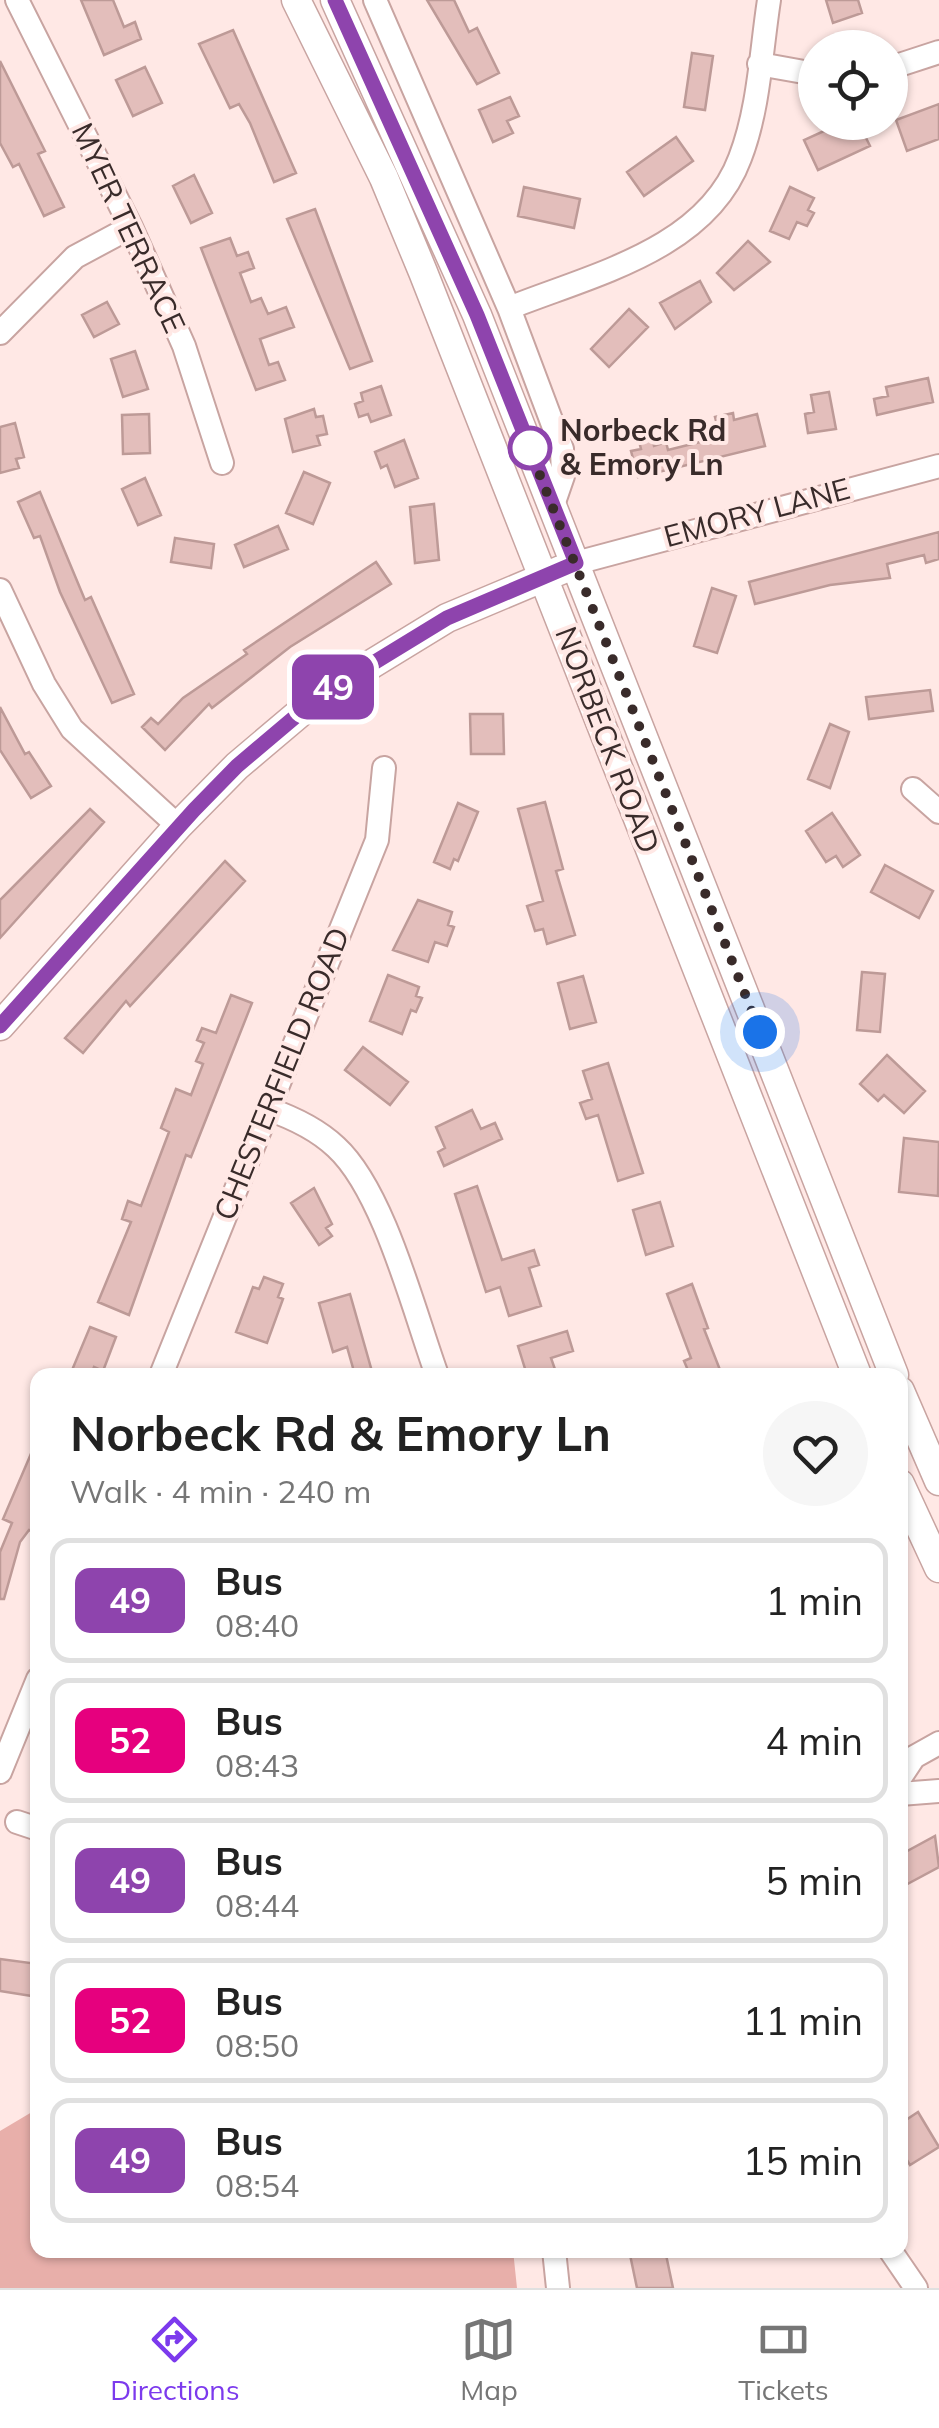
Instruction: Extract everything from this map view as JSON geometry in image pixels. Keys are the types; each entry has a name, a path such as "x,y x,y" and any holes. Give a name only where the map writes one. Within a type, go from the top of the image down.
{"main road":[{"name":"NORBECK ROAD","path":"296,0 384,178 854,1368"},
{"name":"NORBECK ROAD","path":"335,0 477,315 891,1368"},
{"path":"0,1026 178,826 237,766 321,695 447,618 576,563"},
{"path":"908,1409 939,1480"},
{"path":"908,1501 939,1568"}],"street":[{"name":"MYER TERRACE","path":"17,0 130,227 184,346 222,462"},
{"path":"375,0 510,308 562,449 564,476 553,505"},
{"path":"510,308 652,251 690,227 740,161 769,0"},
{"path":"908,62 939,52"},
{"path":"758,64 798,71"},
{"path":"0,332 75,258 130,227"},
{"name":"EMORY LANE","path":"576,563 939,466"},
{"path":"0,590 44,684 72,729 178,826"},
{"name":"CHESTERFIELD ROAD","path":"164,1368 377,840 384,768"},
{"path":"913,789 939,812"},
{"path":"268,1109 289,1116 336,1147 368,1186 434,1368"},
{"path":"0,1772 30,1699"},
{"path":"908,1767 914,1758 939,1744"},
{"path":"908,1793 939,1791"},
{"path":"555,2258 558,2288"},
{"path":"895,2258 916,2288"}],"shaded area":[{"path":"30,2113 30,2258 514,2258 517,2288 0,2288 0,2131"}],"building":[{"path":"81,0 113,0 124,27 135,22 141,39 104,55"},
{"path":"427,0 454,0 469,32 477,28 499,73 477,84"},
{"path":"826,0 858,0 862,13 833,23"},
{"path":"233,30 296,173 274,182 250,123 239,104 230,108 199,44"},
{"path":"692,53 713,56 705,110 684,107"},
{"path":"0,61 45,151 38,154 64,207 44,216 19,164 13,167 0,143"},
{"path":"145,67 162,103 133,116 116,80"},
{"path":"510,97 519,116 507,121 513,133 493,142 479,110"},
{"path":"939,104 939,139 907,151 903,140 908,140 908,116"},
{"path":"676,137 693,161 644,196 627,172"},
{"path":"804,140 867,140 870,146 818,170"},
{"path":"194,175 212,213 191,223 173,186"},
{"path":"524,187 580,199 574,228 518,216"},
{"path":"790,187 814,198 808,210 814,213 807,226 797,222 789,239 770,231"},
{"path":"315,209 372,361 350,369 287,219"},
{"path":"230,238 237,256 248,252 254,268 240,273 251,302 261,298 268,314 286,307 294,327 260,339 269,365 278,362 285,380 256,390 201,248"},
{"path":"748,241 770,262 734,290 717,273"},
{"path":"700,281 711,302 675,329 660,303"},
{"path":"107,302 119,324 94,337 82,315"},
{"path":"629,309 648,327 609,367 591,349"},
{"path":"135,351 148,389 123,397 111,359"},
{"path":"928,378 933,402 877,415 874,399 888,396 886,387"},
{"path":"381,386 391,415 371,422 368,414 359,417 355,404 363,401 361,393"},
{"path":"829,392 836,429 808,433 805,414 814,412 811,395"},
{"path":"314,409 316,417 323,416 327,434 317,436 320,445 293,452 285,419"},
{"path":"733,413 734,420 757,414 765,446 638,477 631,451 641,449 638,437 651,433 654,446 666,442 668,450 720,437 715,417"},
{"path":"149,414 150,453 123,454 122,415"},
{"path":"15,423 24,457 16,459 19,468 0,473 0,427"},
{"path":"404,440 418,478 395,487 387,465 381,468 375,452"},
{"path":"304,472 330,483 313,524 286,513"},
{"path":"145,478 161,515 138,525 122,489"},
{"path":"40,492 85,600 91,597 134,694 112,703 60,592 40,536 34,538 18,502"},
{"path":"434,504 439,560 415,563 410,507"},
{"path":"278,526 288,549 244,567 235,545"},
{"path":"939,532 939,559 926,563 924,555 887,564 890,578 830,585 755,604 749,582"},
{"path":"175,538 214,544 211,568 171,562"},
{"path":"376,562 391,584 290,647 212,708 209,704 165,750 142,727 151,718 158,724 183,698 247,654 244,650"},
{"path":"712,588 736,596 717,653 694,646"},
{"path":"930,690 933,711 869,719 866,697"},
{"path":"0,707 25,754 29,752 51,786 31,798 0,750"},
{"path":"470,714 503,714 504,754 471,754"},
{"path":"830,724 849,732 830,788 808,779"},
{"path":"545,802 563,869 556,871 575,935 547,944 543,929 535,931 527,906 543,901 518,809"},
{"path":"458,803 478,812 458,861 454,859 450,869 434,862"},
{"path":"90,809 104,822 0,938 0,900"},
{"path":"832,813 860,855 843,867 836,856 826,862 806,831"},
{"path":"225,861 245,881 130,1006 126,1001 83,1053 65,1038"},
{"path":"885,865 933,891 919,918 871,892"},
{"path":"418,900 452,912 448,925 454,927 447,946 435,942 428,962 393,950"},
{"path":"862,972 885,974 880,1032 857,1030"},
{"path":"388,975 419,987 416,996 422,998 416,1012 411,1010 402,1034 370,1021"},
{"path":"583,976 596,1022 570,1029 558,983"},
{"path":"231,995 252,1003 191,1157 186,1155 129,1315 98,1302 131,1222 122,1219 128,1201 141,1206 169,1132 161,1128 176,1089 191,1095 203,1064 196,1061 204,1043 197,1040 202,1028 216,1033"},
{"path":"363,1047 408,1082 390,1105 345,1070"},
{"path":"887,1055 925,1091 904,1113 884,1095 878,1101 860,1084"},
{"path":"608,1063 643,1173 618,1181 598,1115 586,1119 580,1103 592,1099 583,1071"},
{"path":"472,1110 481,1129 495,1123 502,1139 444,1166 438,1152 445,1148 436,1127"},
{"path":"904,1138 939,1142 938,1196 899,1192"},
{"path":"477,1186 502,1260 534,1250 539,1265 529,1268 541,1306 509,1316 500,1287 486,1292 455,1194"},
{"path":"314,1188 332,1224 326,1228 332,1236 319,1245 291,1203"},
{"path":"660,1202 673,1246 646,1255 633,1210"},
{"path":"264,1277 283,1284 278,1297 283,1299 267,1343 236,1332 253,1287 259,1289"},
{"path":"692,1284 719,1368 687,1368 684,1361 691,1358 667,1294"},
{"path":"350,1294 371,1368 353,1368 347,1347 333,1352 319,1303"},
{"path":"90,1327 116,1337 104,1368 73,1368"},
{"path":"567,1331 573,1351 551,1358 555,1368 525,1368 518,1346"},
{"path":"30,1456 30,1530 20,1542 4,1599 0,1599 0,1552 12,1523 3,1519"},
{"path":"935,1836 939,1867 908,1884 908,1851"},
{"path":"0,1959 30,1963 30,1996 0,1991"},
{"path":"918,2112 939,2147 910,2165 908,2162 908,2119"},
{"path":"631,2258 667,2258 673,2288 637,2288"}],"bus line":[{"name":"49","path":"0,1026 194,810 237,766 321,695 447,618 576,563 477,315 335,0"}],"place":[{"name":"Norbeck Rd & Emory Ln","path":"530,448"}],"route":[{"path":"530,448 528,445 760,1032"}]}
